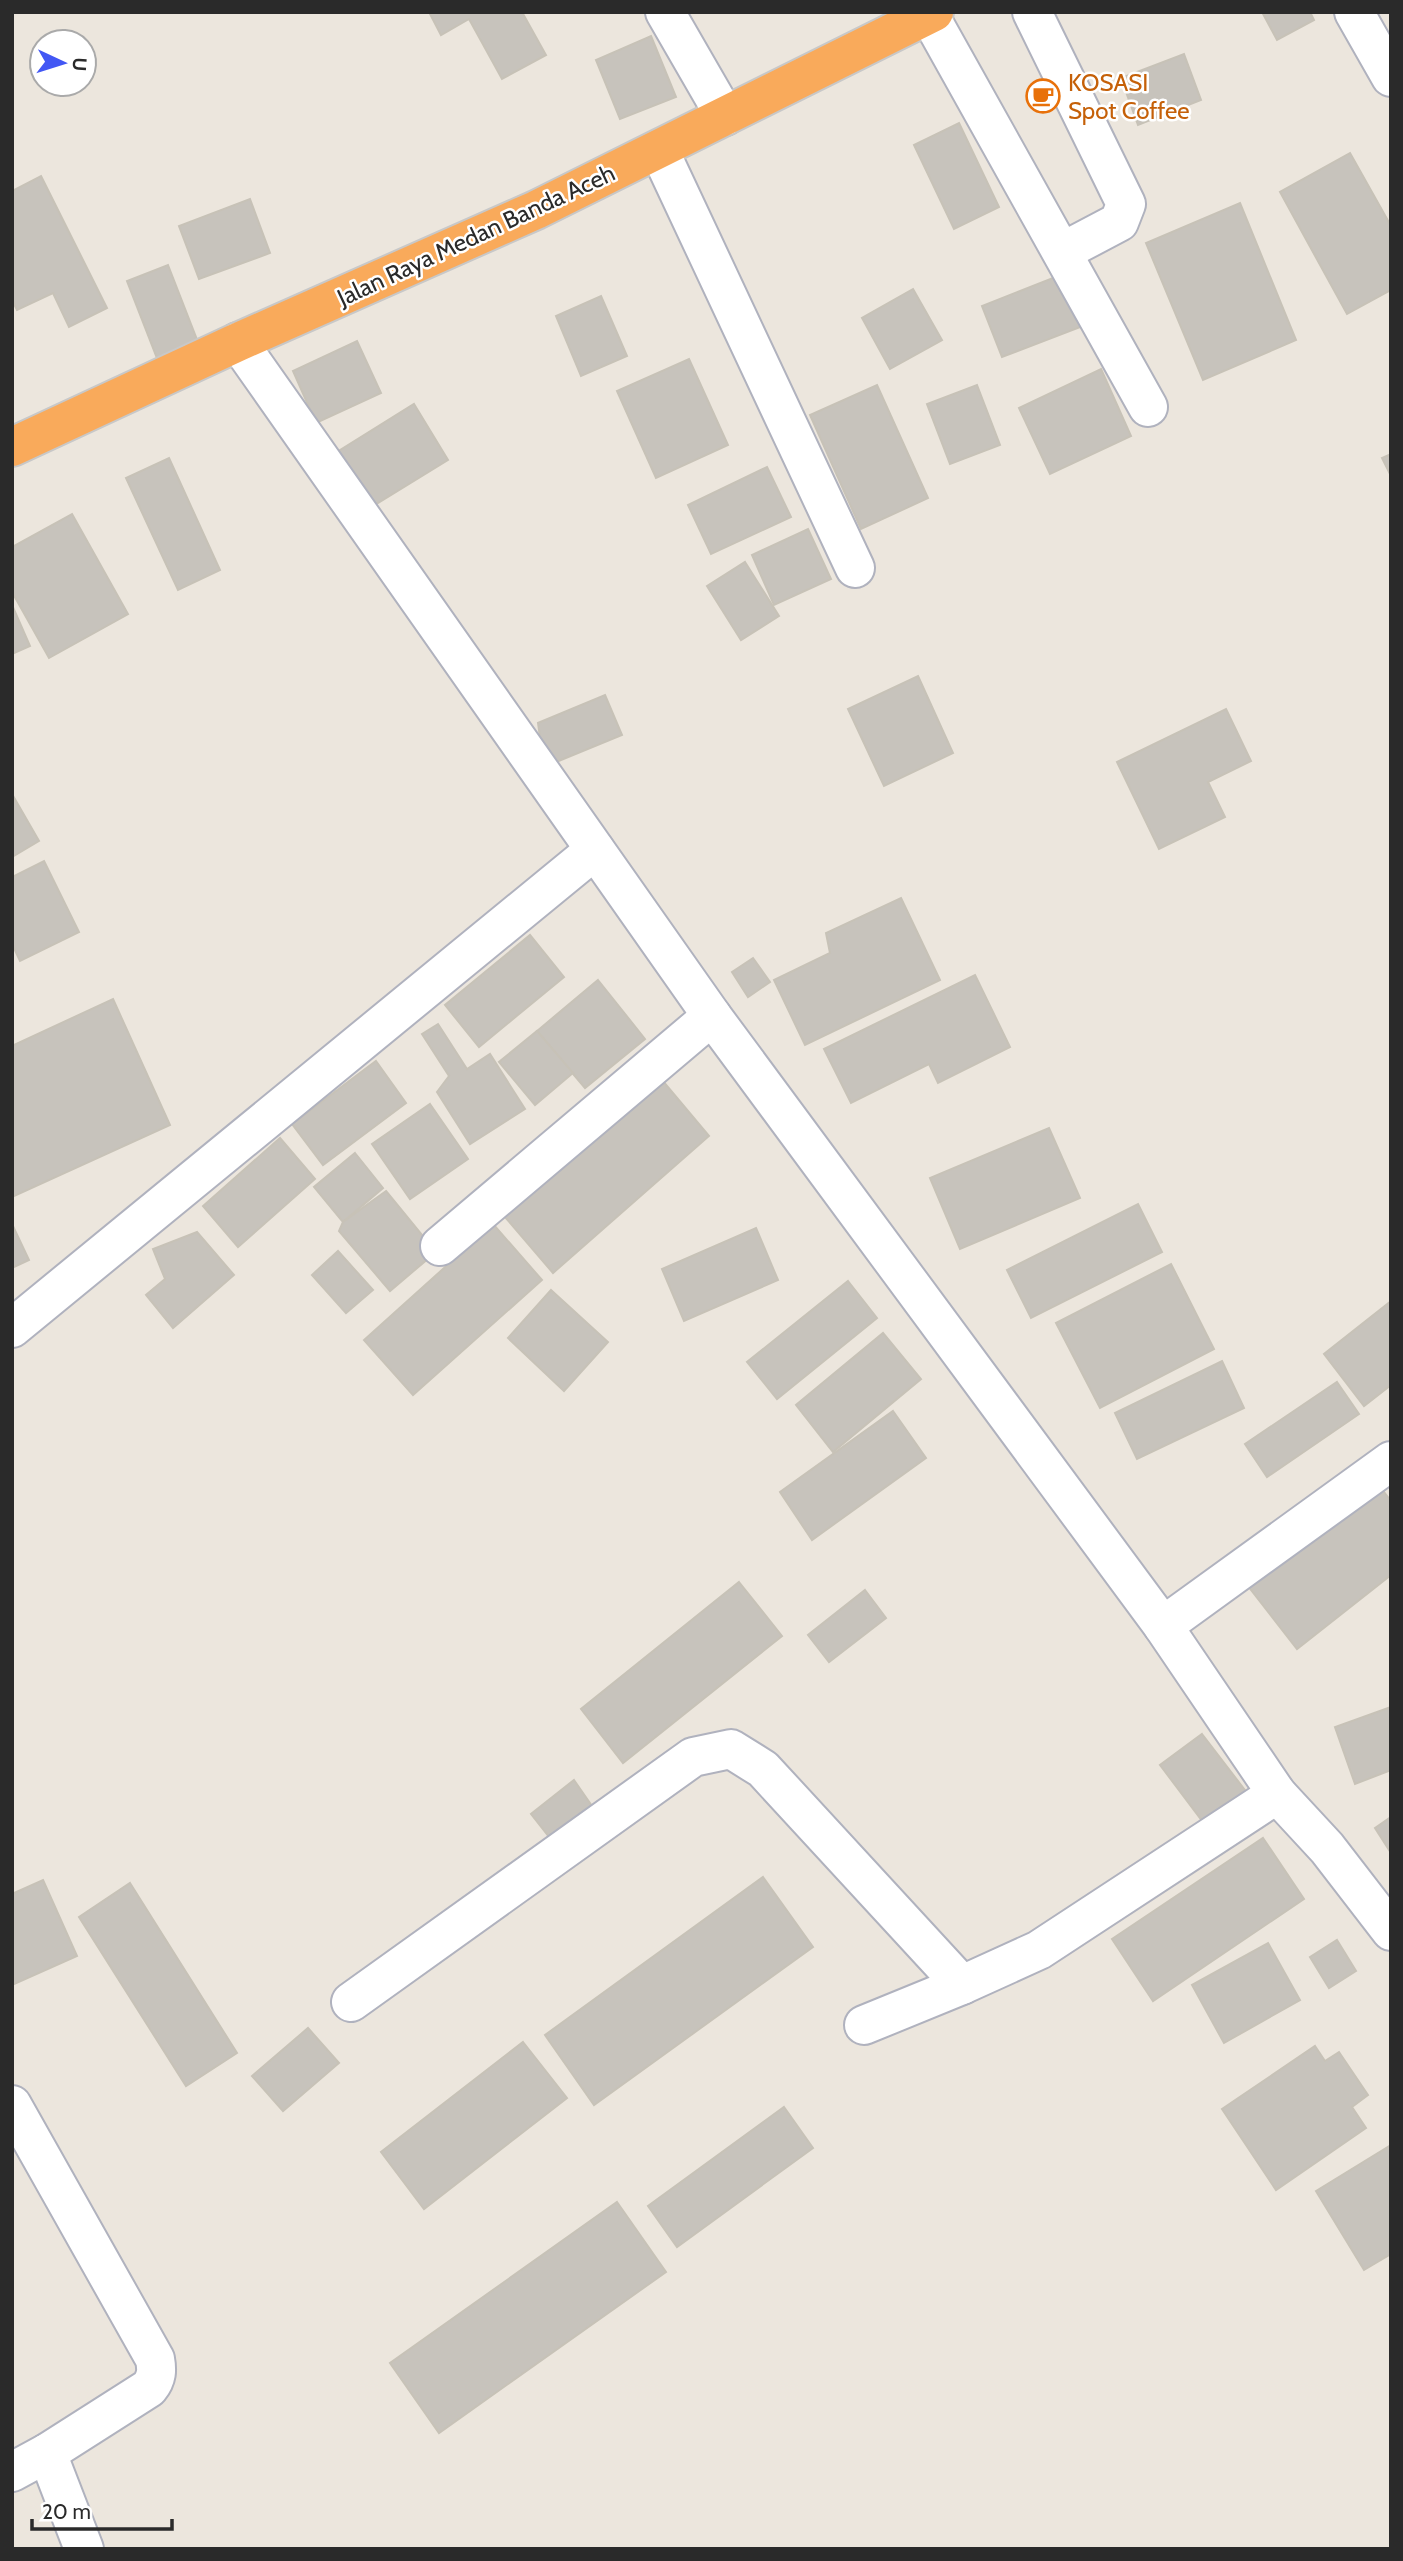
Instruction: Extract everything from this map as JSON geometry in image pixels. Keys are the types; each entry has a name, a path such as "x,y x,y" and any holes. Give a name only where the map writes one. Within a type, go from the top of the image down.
{"highway":[{"name":"Jalan Raya Medan Banda Aceh","path":"12,447 237,342 536,210 932,13"}],"street":[{"path":"665,12 725,116"},
{"path":"1032,12 1126,204 1119,222 1062,252"},
{"path":"1354,12 1391,78"},
{"path":"932,13 1148,407"},
{"path":"659,150 855,568"},
{"path":"237,342 712,1016 1163,1626 1277,1794 1327,1848 1391,1931"},
{"path":"12,1328 595,850"},
{"path":"440,1246 712,1016"},
{"path":"1163,1626 1391,1461"},
{"path":"351,2002 693,1757 731,1749 762,1769 962,1985"},
{"path":"864,2025 1039,1950 1277,1794"},
{"path":"12,2105 155,2359 157,2367 156,2376 149,2388 12,2472"},
{"path":"47,2453 84,2549"}],"building":[{"path":"429,12 522,12 546,55 502,79 469,19 441,35"},
{"path":"1262,12 1310,12 1314,20 1277,40"},
{"path":"651,36 676,97 620,119 596,60"},
{"path":"1184,54 1201,100 1138,125 1121,78"},
{"path":"959,123 999,207 954,229 914,145"},
{"path":"1350,153 1391,226 1391,290 1347,314 1280,192"},
{"path":"41,176 107,308 69,327 53,293 17,310 12,300 12,191"},
{"path":"250,199 270,253 199,279 179,226"},
{"path":"1240,203 1296,340 1203,380 1146,243"},
{"path":"168,265 201,350 160,366 127,281"},
{"path":"1063,274 1083,326 1002,357 982,306"},
{"path":"913,289 942,340 890,369 862,318"},
{"path":"601,296 627,356 581,376 556,316"},
{"path":"357,341 381,393 316,423 293,371"},
{"path":"689,359 728,445 656,478 617,391"},
{"path":"1101,369 1131,436 1050,474 1019,408"},
{"path":"877,385 928,498 861,529 810,415"},
{"path":"977,385 1000,445 950,464 927,404"},
{"path":"414,404 448,460 365,511 332,455"},
{"path":"1391,454 1391,476 1382,458"},
{"path":"169,458 220,570 178,590 126,478"},
{"path":"767,467 791,517 711,554 688,505"},
{"path":"72,514 128,614 49,658 12,592 12,547"},
{"path":"808,529 831,579 774,605 752,555"},
{"path":"745,562 779,616 741,640 707,586"},
{"path":"12,605 30,646 12,654"},
{"path":"918,676 953,753 884,786 848,709"},
{"path":"605,695 622,735 556,762 542,752 538,723"},
{"path":"1226,709 1251,761 1208,782 1225,817 1159,849 1117,762"},
{"path":"12,794 39,841 12,857"},
{"path":"44,861 79,932 20,961 12,944 12,877"},
{"path":"901,898 940,980 805,1045 774,980 830,953 826,933"},
{"path":"530,935 564,977 479,1047 445,1005"},
{"path":"753,958 770,982 748,997 732,972"},
{"path":"975,975 1010,1047 938,1083 929,1064 851,1103 824,1049"},
{"path":"598,980 645,1039 585,1088 537,1031"},
{"path":"113,999 170,1125 12,1197 12,1046"},
{"path":"438,1024 467,1069 490,1054 525,1109 470,1144 437,1092 449,1076 422,1034"},
{"path":"537,1031 573,1073 535,1105 499,1062"},
{"path":"376,1061 406,1103 323,1165 292,1124"},
{"path":"662,1080 709,1136 553,1273 505,1217"},
{"path":"430,1104 468,1159 410,1199 372,1144"},
{"path":"1049,1128 1080,1198 960,1249 930,1178"},
{"path":"280,1138 315,1179 238,1247 203,1206"},
{"path":"355,1153 383,1188 343,1222 314,1187"},
{"path":"386,1191 436,1252 390,1291 339,1231 343,1222"},
{"path":"1138,1204 1162,1252 1031,1318 1007,1270"},
{"path":"12,1224 29,1260 12,1268"},
{"path":"493,1224 542,1280 413,1395 364,1340"},
{"path":"756,1228 778,1280 684,1321 662,1269"},
{"path":"197,1232 234,1275 173,1328 146,1295 165,1279 153,1249"},
{"path":"338,1251 373,1290 346,1313 312,1275"},
{"path":"1171,1264 1214,1349 1100,1408 1056,1323"},
{"path":"848,1281 877,1318 777,1399 747,1362"},
{"path":"551,1290 608,1342 564,1391 508,1338"},
{"path":"1391,1301 1391,1385 1364,1406 1324,1354"},
{"path":"883,1333 921,1379 833,1452 796,1405"},
{"path":"1222,1361 1244,1408 1137,1459 1115,1413"},
{"path":"1337,1382 1359,1414 1267,1477 1245,1444"},
{"path":"893,1411 926,1458 812,1540 780,1492"},
{"path":"1374,1479 1391,1501 1391,1575 1297,1649 1244,1581"},
{"path":"739,1582 782,1636 623,1763 581,1709"},
{"path":"865,1590 886,1618 829,1662 808,1635"},
{"path":"1391,1707 1391,1770 1355,1784 1335,1727"},
{"path":"1202,1734 1251,1798 1209,1830 1160,1765"},
{"path":"574,1780 592,1806 550,1838 531,1814"},
{"path":"1391,1817 1391,1853 1375,1828"},
{"path":"1263,1838 1304,1899 1153,2001 1112,1939"},
{"path":"763,1877 813,1947 594,2105 545,2035"},
{"path":"43,1880 77,1956 12,1985 12,1894"},
{"path":"130,1883 237,2053 186,2086 79,1917"},
{"path":"1337,1940 1356,1971 1329,1988 1310,1957"},
{"path":"1268,1943 1300,2000 1224,2043 1192,1985"},
{"path":"308,2028 339,2063 283,2111 252,2076"},
{"path":"523,2042 567,2098 424,2209 381,2152"},
{"path":"1315,2046 1325,2061 1339,2052 1368,2095 1352,2107 1366,2128 1276,2190 1222,2109"},
{"path":"784,2107 813,2148 677,2247 648,2206"},
{"path":"1391,2145 1391,2254 1364,2270 1316,2191"},
{"path":"617,2202 666,2272 439,2433 390,2363"}],"place":[{"name":"KOSASI Spot Coffee","path":"1043,96"}]}
